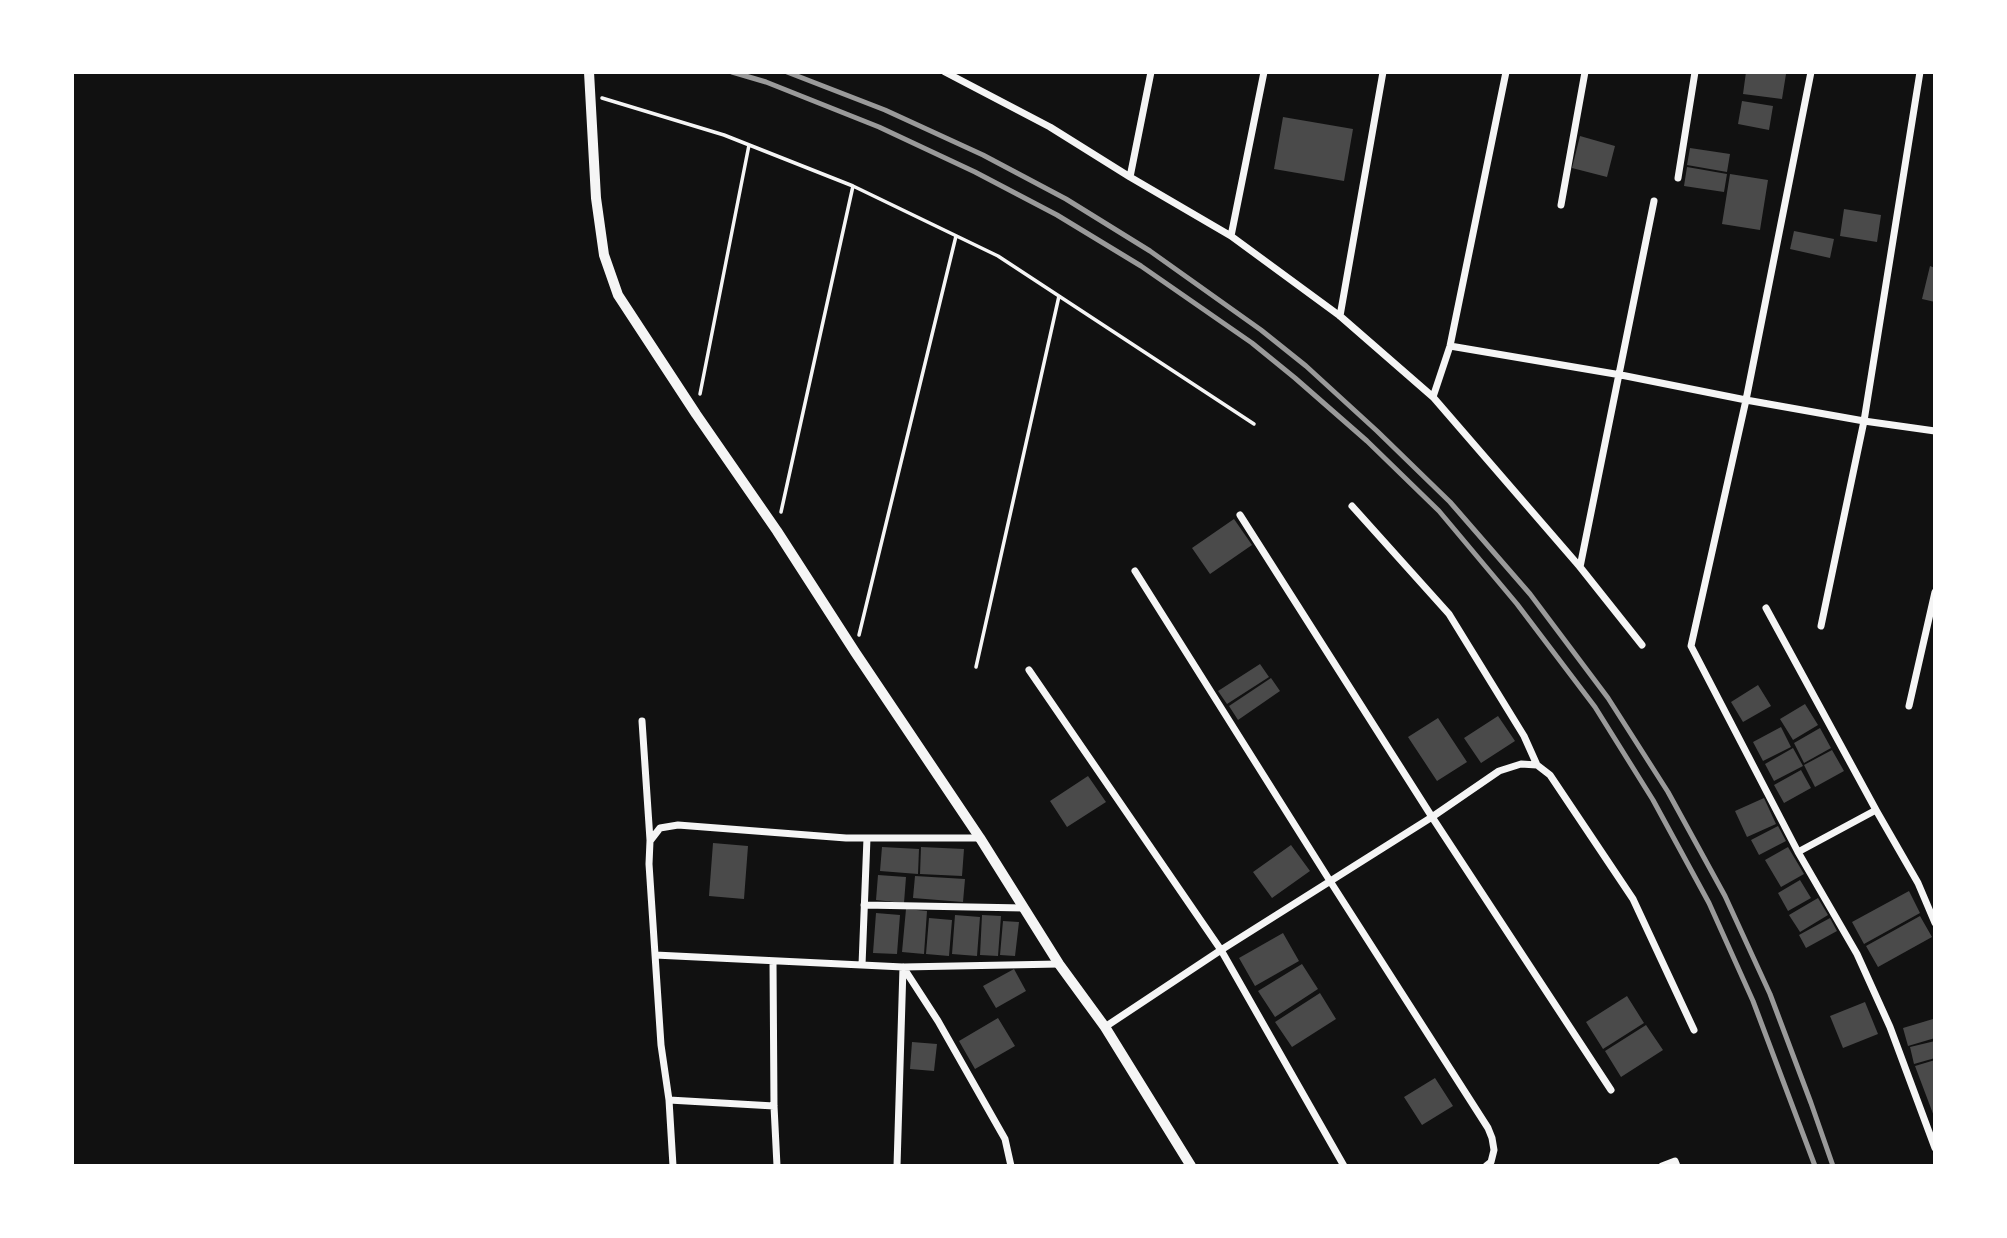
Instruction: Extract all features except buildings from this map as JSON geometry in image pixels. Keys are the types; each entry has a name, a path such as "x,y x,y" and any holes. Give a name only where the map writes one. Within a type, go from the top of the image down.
{"street":[{"path":"589,72 596,198 604,255 618,295 980,838 1059,964 1105,1027 1191,1166"},
{"path":"945,72 1050,127 1231,236 1340,316 1433,397 1580,568 1642,645"},
{"path":"1130,177 1151,72"},
{"path":"1231,236 1264,72"},
{"path":"1340,316 1383,72"},
{"path":"1433,397 1450,346 1506,72"},
{"path":"1560,205 1585,72"},
{"path":"1678,178 1695,72"},
{"path":"1811,72 1746,400 1691,646 1798,852 1857,954 1890,1027 1935,1148"},
{"path":"1821,626 1864,421 1920,72"},
{"path":"1580,568 1654,201"},
{"path":"1450,346 1864,421 1935,431"},
{"path":"1352,506 1449,614 1524,736 1537,765 1550,775 1562,791 1633,900 1694,1030"},
{"path":"1240,515 1432,817 1611,1090"},
{"path":"1136,572 1488,1128 1494,1150 1491,1162 1486,1166"},
{"path":"1909,706 1935,592"},
{"path":"1766,608 1918,883 1935,923"},
{"path":"1029,670 1221,950 1344,1166"},
{"path":"642,721 661,1045 669,1100 673,1166"},
{"path":"1105,1027 1500,771 1521,764 1537,765"},
{"path":"1798,852 1876,810"},
{"path":"650,841 660,828 678,825 867,838 980,838"},
{"path":"862,965 867,838"},
{"path":"864,905 1024,908"},
{"path":"655,955 903,967 1059,964"},
{"path":"773,961 777,1166"},
{"path":"897,1166 903,967"},
{"path":"903,967 938,1021 1005,1139 1011,1166"},
{"path":"669,1100 774,1106"},
{"path":"1662,1166 1675,1161 1677,1166"}],"path":[{"path":"590,94 724,135 853,186 998,256 1254,424"},
{"path":"696,414 749,145"},
{"path":"777,531 853,186"},
{"path":"855,652 956,236"},
{"path":"976,667 1059,296"}],"railway":[{"path":"732,72 766,82 879,127 975,172 1057,215 1141,266 1252,343 1295,378 1367,441 1439,511 1517,604 1595,707 1653,800 1709,903 1753,1001 1815,1166"},
{"path":"787,72 885,110 983,155 1066,199 1150,251 1261,330 1306,366 1450,502 1530,594 1608,698 1668,792 1725,896 1770,994 1833,1166"}]}
